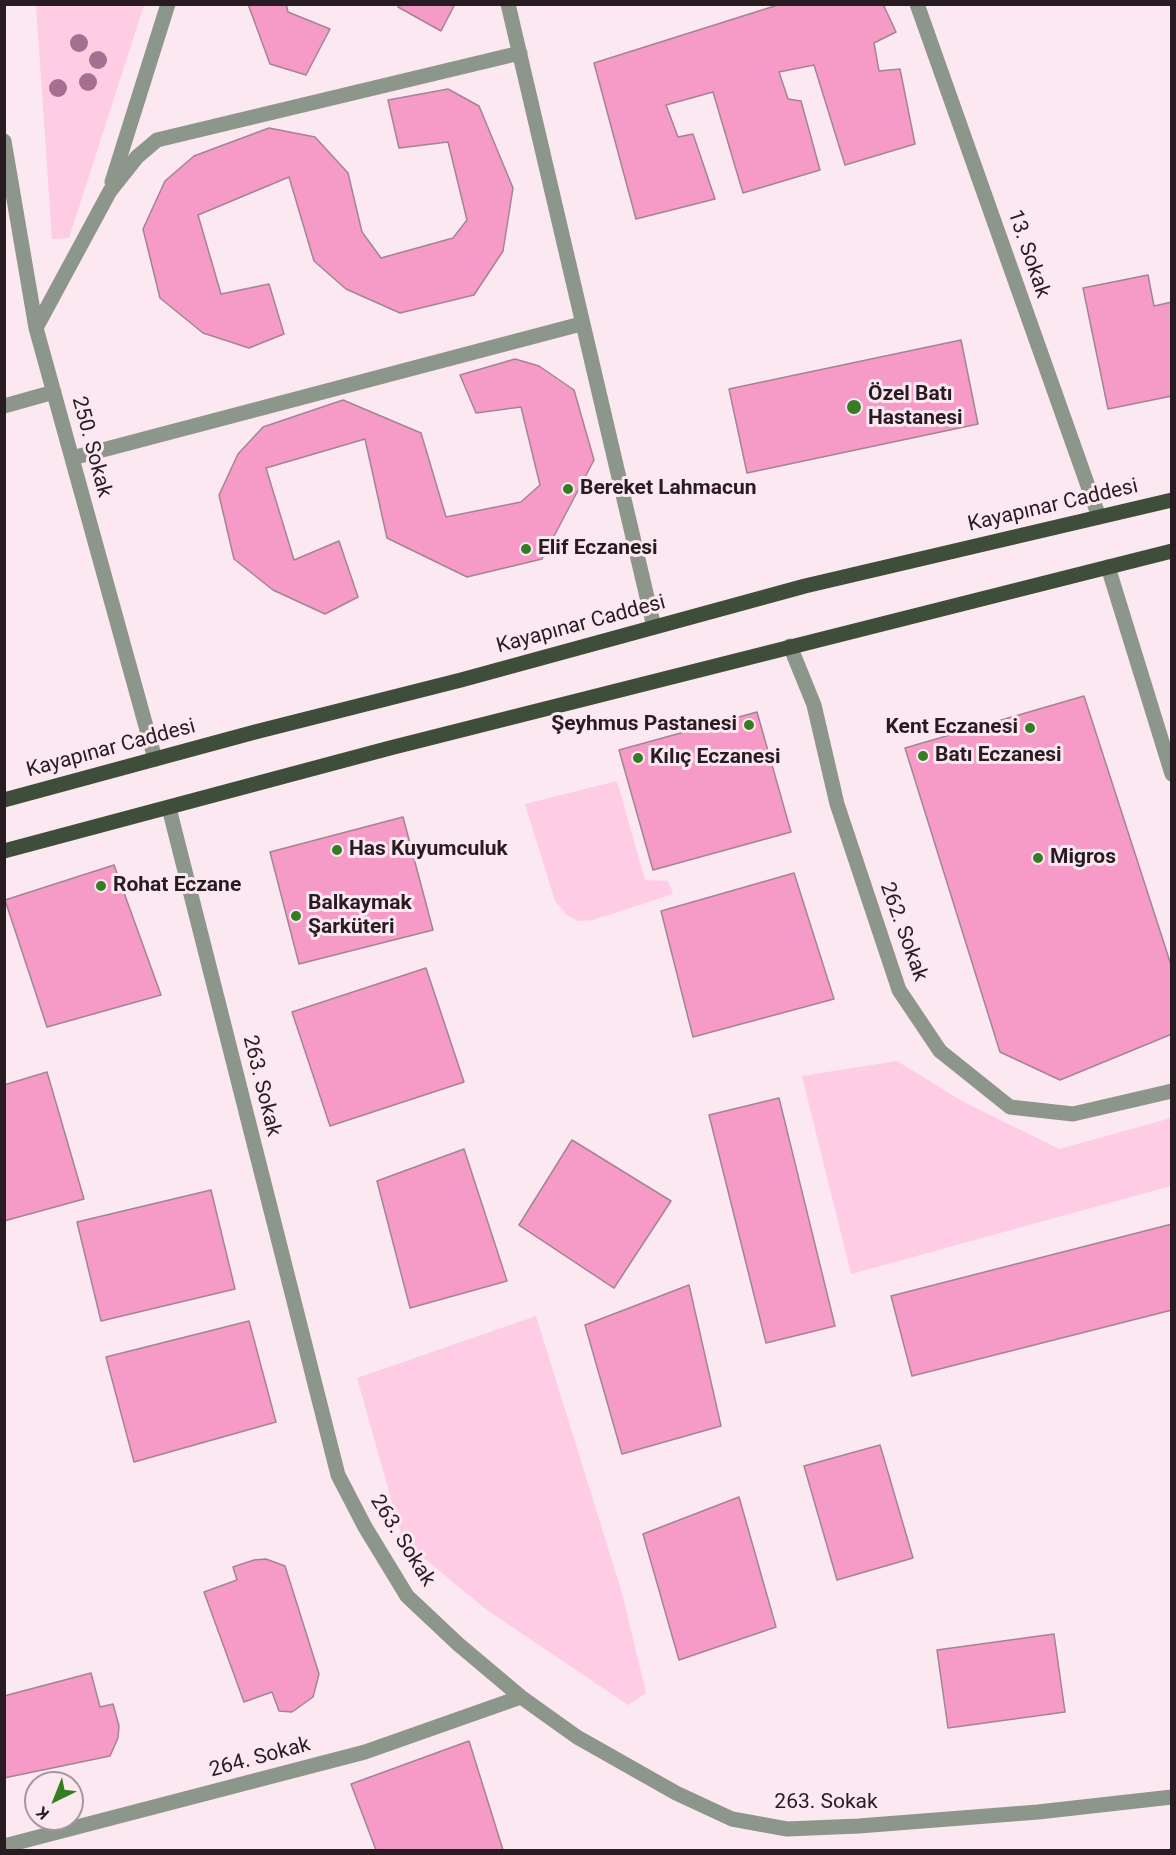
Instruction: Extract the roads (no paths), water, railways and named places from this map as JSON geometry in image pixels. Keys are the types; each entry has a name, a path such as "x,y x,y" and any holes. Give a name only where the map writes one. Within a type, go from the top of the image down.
{"main road":[{"name":"Kayapınar Caddesi","path":"4,800 805,586 1172,500"},
{"path":"4,851 402,745 1172,551"}],"street":[{"path":"110,191 168,4"},
{"path":"508,4 654,627"},
{"name":"13. Sokak","path":"917,4 1099,517"},
{"path":"36,328 110,191 137,157 157,140 520,53"},
{"name":"250. Sokak","path":"4,141 36,328 155,759"},
{"path":"72,458 582,324"},
{"path":"4,406 54,392"},
{"path":"1108,567 1172,774"},
{"name":"262. Sokak","path":"790,646 814,705 837,804 899,990 940,1051 1010,1107 1073,1114 1172,1091"},
{"name":"263. Sokak","path":"168,807 338,1476 365,1527 407,1596 458,1644 521,1697 577,1737 676,1793 732,1819 787,1828 859,1826 1038,1812 1172,1797"},
{"name":"264. Sokak","path":"4,1846 364,1752 521,1697"}],"place":[{"name":"Özel Batı Hastanesi","path":"854,407"},
{"name":"Bereket Lahmacun","path":"568,489"},
{"name":"Elif Eczanesi","path":"526,549"},
{"name":"Şeyhmus Pastanesi","path":"749,725"},
{"name":"Kent Eczanesi","path":"1030,728"},
{"name":"Batı Eczanesi","path":"923,756"},
{"name":"Kılıç Eczanesi","path":"638,758"},
{"name":"Has Kuyumculuk","path":"337,850"},
{"name":"Migros","path":"1038,858"},
{"name":"Rohat Eczane","path":"101,886"},
{"name":"Balkaymak Şarküteri","path":"296,916"}]}
